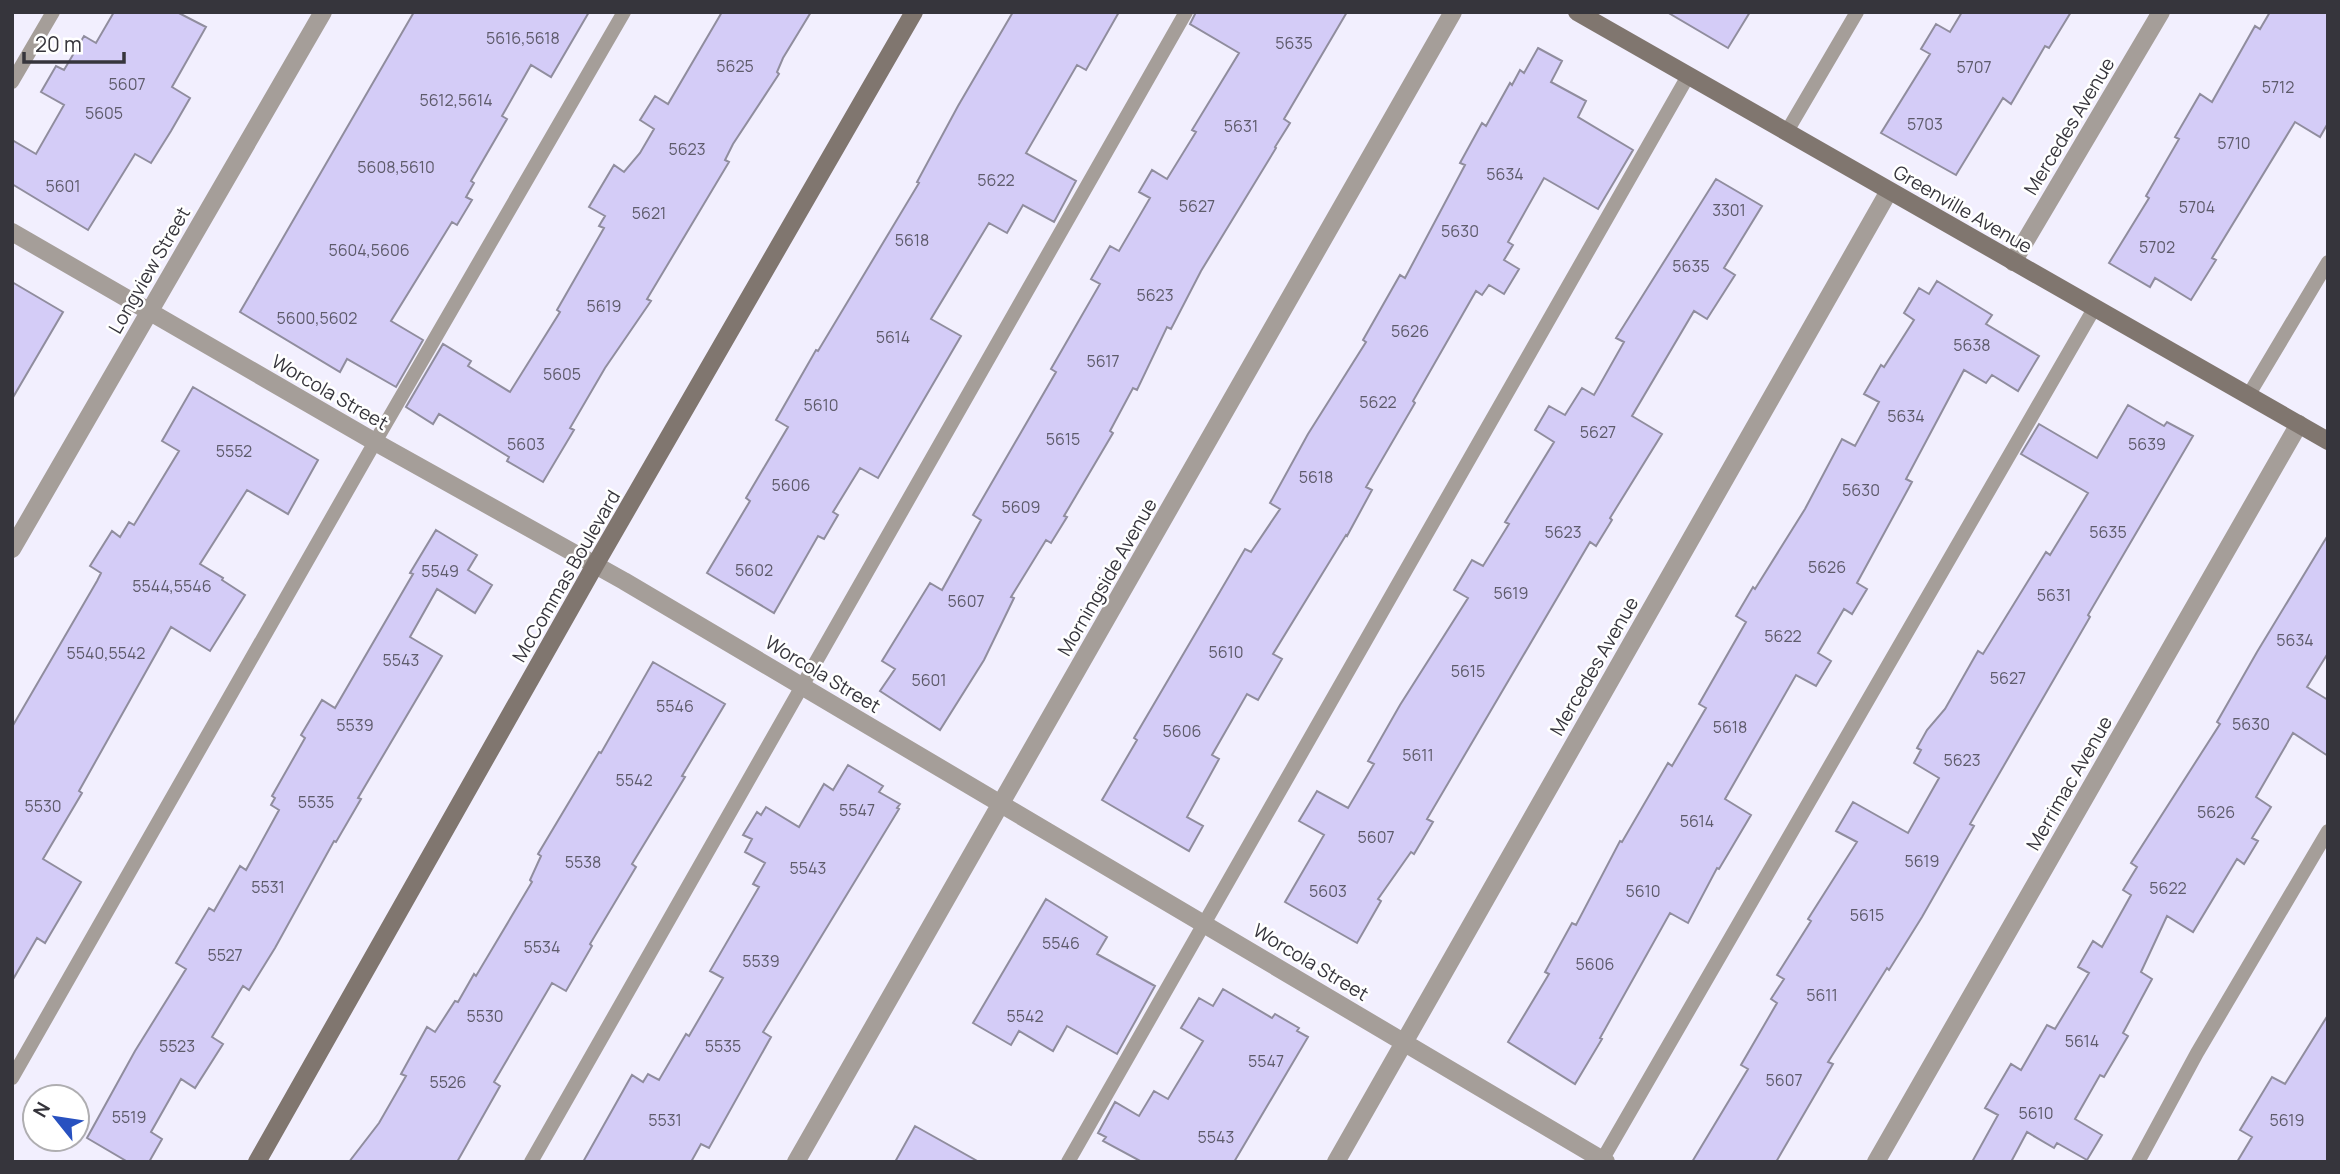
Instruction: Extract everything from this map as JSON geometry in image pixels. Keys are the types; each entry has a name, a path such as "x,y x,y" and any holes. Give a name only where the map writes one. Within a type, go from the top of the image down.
{"street":[{"name":"Longview Street","path":"12,549 323,12"},
{"name":"McCommas Boulevard","path":"257,1162 595,565 914,12"},
{"name":"Morningside Avenue","path":"796,1162 1453,12"},
{"name":"Greenville Avenue","path":"1577,12 2328,441"},
{"name":"Mercedes Avenue","path":"2013,261 2161,12"},
{"name":"Mercedes Avenue","path":"1336,1162 1889,191"},
{"name":"Worcola Street","path":"12,232 375,442 595,565 1603,1161"},
{"name":"Merrimac Avenue","path":"1876,1162 2299,424"}],"lane":[{"path":"12,82 53,12"},
{"path":"12,1078 624,12"},
{"path":"531,1162 1186,12"},
{"path":"1786,133 1857,12"},
{"path":"1068,1162 1688,76"},
{"path":"2248,396 2328,262"},
{"path":"1603,1161 2095,307"},
{"path":"2138,1162 2197,1053 2328,831"}],"building":[{"path":"114,12 177,12 206,27 172,87 190,98 171,131 151,163 135,154 88,230 12,184 12,140 36,154 64,105 41,92 56,66 64,70 84,36 96,43"},
{"path":"414,12 589,12 551,77 531,65 502,116 507,119 471,181 474,183 466,197 472,200 457,225 452,222 391,321 423,340 396,387 347,359 340,372 240,312"},
{"path":"722,12 811,12 783,58 777,72 779,74 733,144 725,160 729,162 647,299 651,301 605,368 570,428 574,430 543,482 507,461 509,457 439,414 433,424 406,407 443,344 471,361 468,366 510,392 560,312 557,310 604,228 599,226 605,216 589,207 614,165 624,172 640,153 654,129 640,120 655,96 668,104"},
{"path":"1013,12 1119,12 1086,70 1077,65 1026,153 1076,181 1054,222 1023,205 1007,233 989,223 931,319 961,336 878,478 860,468 833,512 838,515 824,539 818,536 774,613 707,573 750,501 746,498 788,427 776,420 919,183 917,182 958,106"},
{"path":"1196,12 1347,12 1284,119 1290,123 1276,148 1201,271 1171,329 1167,327 1137,390 1133,388 1110,431 1113,433 1064,516 1067,517 1051,543 1046,540 1011,597 1014,598 984,660 940,730 880,691 895,669 882,661 930,583 942,590 981,520 973,515 1056,372 1051,369 1100,284 1091,279 1110,246 1119,251 1150,198 1139,192 1152,170 1167,179 1196,132 1192,130 1239,53 1190,24"},
{"path":"1667,12 1750,12 1728,48"},
{"path":"1962,12 2071,12 2049,48 2045,46 2011,104 2003,98 1956,175 1881,133 1930,54 1921,49 1936,24 1950,32"},
{"path":"2270,12 2328,12 2328,123 2320,137 2295,122 2212,258 2216,260 2191,300 2155,278 2150,287 2109,263 2149,198 2146,196 2179,139 2175,137 2200,94 2212,102 2255,26 2260,29"},
{"path":"1538,48 1562,61 1551,82 1586,101 1578,117 1633,150 1598,209 1544,178 1508,242 1513,245 1504,260 1519,269 1504,294 1489,285 1482,295 1476,291 1366,487 1372,490 1347,536 1273,654 1282,659 1258,700 1247,694 1212,755 1219,759 1187,817 1203,826 1189,851 1102,800 1137,740 1134,738 1245,549 1251,552 1280,509 1270,503 1308,434 1366,342 1363,340 1400,275 1405,278 1465,165 1460,163 1482,123 1486,126 1510,83 1512,85 1520,70 1524,73"},
{"path":"1716,179 1762,206 1724,268 1735,275 1707,319 1694,311 1632,416 1662,434 1610,518 1612,520 1596,546 1590,542 1427,819 1433,822 1414,854 1411,852 1378,899 1381,901 1357,943 1285,902 1324,835 1299,821 1317,791 1348,808 1374,764 1368,761 1400,705 1468,598 1454,590 1472,560 1483,566 1509,524 1505,522 1554,442 1535,430 1549,406 1565,415 1582,388 1594,395 1624,342 1616,338"},
{"path":"1937,281 1992,315 1986,324 2039,356 2018,391 1992,375 1986,383 1964,370 1906,479 1912,482 1857,583 1867,589 1852,614 1844,609 1818,653 1831,661 1816,686 1796,675 1725,799 1751,815 1719,869 1717,868 1688,923 1670,913 1575,1084 1508,1042 1549,974 1545,972 1572,923 1576,925 1620,841 1622,842 1668,763 1672,766 1706,708 1699,704 1746,622 1736,616 1805,509 1842,439 1855,446 1879,402 1864,394 1881,365 1884,367 1914,320 1904,313 1919,288 1929,294"},
{"path":"12,282 63,312 12,399"},
{"path":"193,387 318,460 288,514 247,490 200,564 245,595 210,651 171,627 79,791 82,793 43,859 81,882 45,943 37,938 12,981 12,727 101,573 90,566 112,531 120,537 129,522 134,525 179,451 162,441"},
{"path":"2128,405 2164,426 2167,422 2193,436 1970,824 1974,826 1922,917 1828,1062 1833,1064 1776,1162 1692,1162 1748,1069 1741,1065 1777,1003 1771,999 1784,979 1777,975 1811,921 1808,919 1857,842 1836,831 1853,802 1908,833 1939,778 1914,763 1921,750 1917,748 1927,730 1945,709 1978,651 1983,654 2046,552 2050,555 2088,493 2021,454 2039,424 2097,458"},
{"path":"436,530 477,555 468,570 492,585 475,613 437,589 410,637 442,656 358,798 361,799 336,842 334,841 275,948 249,990 243,986 212,1037 223,1044 195,1088 181,1079 151,1132 162,1139 149,1162 128,1162 91,1140 91,1131 135,1051 186,969 176,963 209,908 214,911 240,866 246,870 279,810 271,805 275,798 272,796 305,738 301,735 322,700 335,708 413,574 410,573"},
{"path":"2328,535 2328,653 2307,687 2328,700 2328,756 2293,733 2256,797 2271,807 2252,838 2258,841 2244,864 2237,859 2193,932 2167,916 2141,972 2152,979 2123,1033 2128,1036 2104,1077 2100,1075 2075,1119 2102,1135 2087,1160 2057,1143 2054,1148 2027,1132 2011,1162 1972,1162 1998,1115 1985,1108 2011,1064 2021,1070 2047,1025 2055,1029 2089,973 2078,967 2093,941 2102,947 2131,895 2123,890 2137,867 2131,863 2220,724 2217,722 2257,652"},
{"path":"653,662 725,704 682,776 685,777 632,864 636,867 590,944 592,946 566,991 552,983 494,1082 500,1086 457,1162 349,1162 379,1123 406,1076 401,1074 427,1027 435,1032 455,1001 458,1002 474,974 476,976 532,882 530,880 541,856 538,854 599,752 601,753"},
{"path":"848,765 883,786 879,792 900,804 897,808 899,809 763,1032 771,1037 709,1148 701,1144 691,1162 583,1162 632,1075 643,1082 648,1074 659,1080 723,978 710,971 759,887 753,884 765,863 745,852 752,839 743,835 757,812 761,815 766,807 799,827 824,784 833,790"},
{"path":"1046,899 1107,937 1097,954 1155,986 1117,1054 1067,1026 1053,1051 1019,1031 1011,1045 973,1023"},
{"path":"1223,989 1272,1018 1275,1014 1299,1028 1297,1031 1308,1037 1234,1162 1142,1162 1103,1141 1106,1137 1098,1133 1115,1102 1139,1116 1154,1091 1168,1099 1203,1041 1181,1028 1199,998 1213,1006"},
{"path":"2328,1015 2328,1162 2237,1162 2252,1137 2240,1130 2272,1077 2285,1084"},
{"path":"915,1126 979,1162 895,1162"}]}
